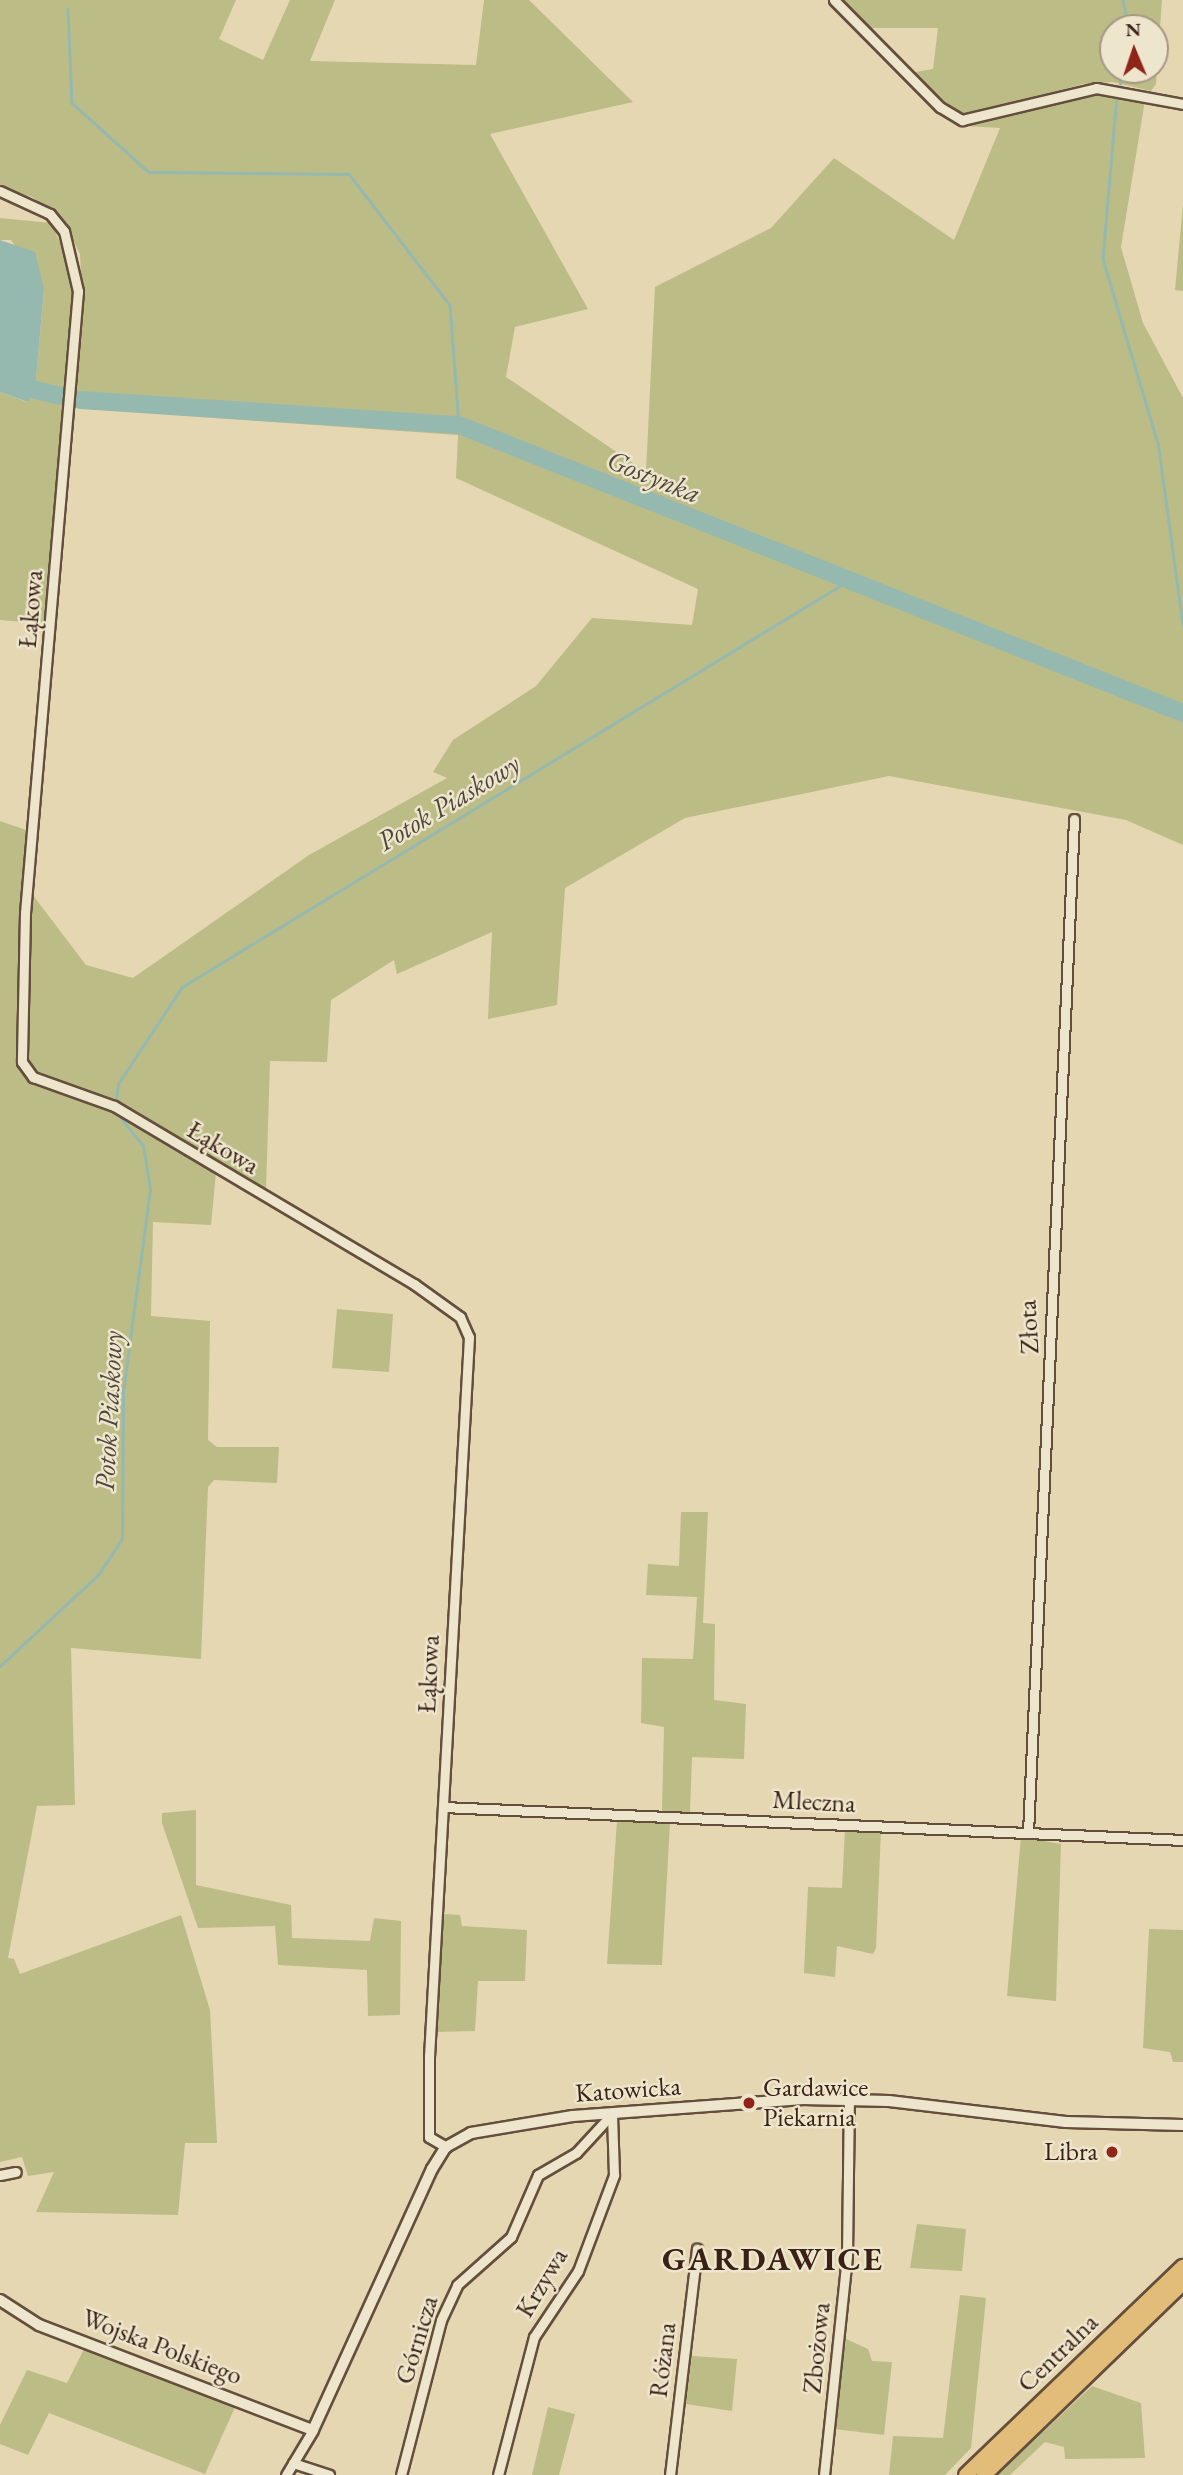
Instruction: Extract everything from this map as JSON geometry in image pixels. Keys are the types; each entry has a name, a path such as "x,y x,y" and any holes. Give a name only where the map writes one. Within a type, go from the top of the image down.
{"main road":[{"name":"Centralna","path":"966,2475 1183,2267"},
{"name":"Centralna","path":"984,2475 1183,2283"}],"street":[{"path":"834,0 940,107 962,120 1096,88 1183,104"},
{"name":"Łąkowa","path":"0,191 50,214 64,231 78,291 23,939 22,1062 33,1077 114,1106 460,1317 469,1337 428,2105 429,2137 446,2147"},
{"name":"Złota","path":"1028,1833 1074,820"},
{"name":"Mleczna","path":"443,1807 1183,1840"},
{"name":"Katowicka","path":"446,2147 486,2129 612,2114 849,2099 1066,2122 1183,2125"},
{"name":"Zbożowa","path":"824,2475 847,2256 849,2099"},
{"name":"Górnicza","path":"401,2475 441,2320 457,2286 511,2237 538,2175 576,2153 612,2114"},
{"name":"Krzywa","path":"498,2475 534,2337 578,2271 614,2175 612,2114"},
{"path":"286,2475 313,2430 446,2147"},
{"path":"0,2175 16,2172"},
{"name":"Różana","path":"670,2475 697,2249"},
{"name":"Wojska Polskiego","path":"0,2300 39,2325 313,2430"},
{"path":"293,2463 329,2475"}],"green space":[{"path":"0,0 236,0 219,39 263,60 290,0 335,0 310,61 476,65 484,0 529,0 633,102 490,134 588,309 515,327 506,377 646,472 655,287 771,228 834,158 954,240 1000,128 964,126 1090,94 1145,100 1121,247 1143,323 1183,398 1183,845 1126,820 889,776 685,818 565,888 557,1005 488,1019 492,932 397,974 394,960 331,1000 327,1062 270,1061 266,1190 217,1162 211,1225 153,1222 151,1316 210,1321 208,1440 217,1447 279,1447 277,1483 214,1480 208,1487 201,1659 71,1648 75,1805 37,1806 8,1958 14,1959 20,1974 181,1915 210,2010 217,2143 185,2143 178,2215 36,2212 54,2172 28,2176 22,2157 0,2162 0,821 32,832 18,1019 32,894 86,965 133,978 309,855 447,778 433,772 453,740 536,686 592,618 692,625 698,589 456,478 458,435 74,408 83,315 80,254 63,219 32,197 0,187"},
{"path":"841,0 1162,0 1161,14 1099,14 1099,83 1083,84 963,116 910,73 933,69 938,28 866,28"},
{"path":"1121,84 1156,84 1151,91"},
{"path":"1183,205 1183,291 1175,290"},
{"path":"0,218 51,223 74,273 47,624 0,620 0,392 27,402 35,390 44,289 11,240 0,240"},
{"path":"337,1309 393,1314 389,1372 332,1368"},
{"path":"681,1512 708,1512 703,1623 715,1624 714,1700 746,1704 744,1759 692,1757 690,1813 662,1811 664,1727 641,1723 642,1658 693,1659 697,1597 646,1595 648,1564 679,1566"},
{"path":"196,1810 196,1885 291,1905 292,1938 370,1941 374,1918 401,1921 400,2015 368,2016 367,1970 278,1965 275,1926 198,1928 162,1823 162,1813"},
{"path":"617,1821 670,1823 662,1965 607,1964"},
{"path":"845,1829 881,1830 876,1948 873,1954 837,1946 835,1977 804,1973 808,1887 842,1888"},
{"path":"1021,1837 1061,1844 1056,2001 1007,1996"},
{"path":"444,1914 460,1915 462,1926 527,1930 525,1981 478,1981 475,2031 434,2032"},
{"path":"1149,1929 1183,1930 1183,2062 1173,2062 1170,2052 1143,2048"},
{"path":"917,2224 966,2229 962,2271 910,2268"},
{"path":"960,2295 986,2298 971,2448 945,2475 889,2475 893,2436 943,2438"},
{"path":"846,2339 868,2349 872,2361 892,2362 884,2435 834,2429"},
{"path":"84,2349 236,2405 205,2474 49,2413 28,2455 0,2444 0,2425 27,2370 67,2383"},
{"path":"692,2356 737,2359 732,2411 686,2404"},
{"path":"1092,2386 1141,2403 1145,2458 1065,2459 1064,2447 1045,2442 1010,2475 997,2475"},
{"path":"548,2407 575,2414 559,2475 532,2475"}],"water":[{"path":"0,240 35,252 44,289 35,390 28,402 0,392"}],"waterway":[{"path":"1123,0 1126,14"},
{"path":"68,9 72,103 149,172 349,174 450,305 459,425"},
{"path":"1117,96 1103,259 1157,440"},
{"name":"Gostynka","path":"35,390 65,397"},
{"name":"Gostynka","path":"81,400 459,425 1183,713"},
{"path":"1158,442 1183,625"},
{"name":"Potok Piaskowy","path":"116,1101 118,1084 182,987 848,581"},
{"name":"Potok Piaskowy","path":"0,1666 98,1575 122,1539 123,1392 150,1189 143,1146 120,1118"}],"place":[{"name":"Gardawice Piekarnia","path":"749,2103"},
{"name":"Libra","path":"1112,2152"}],"district":[{"name":"GARDAWICE","path":"773,2259"}]}
